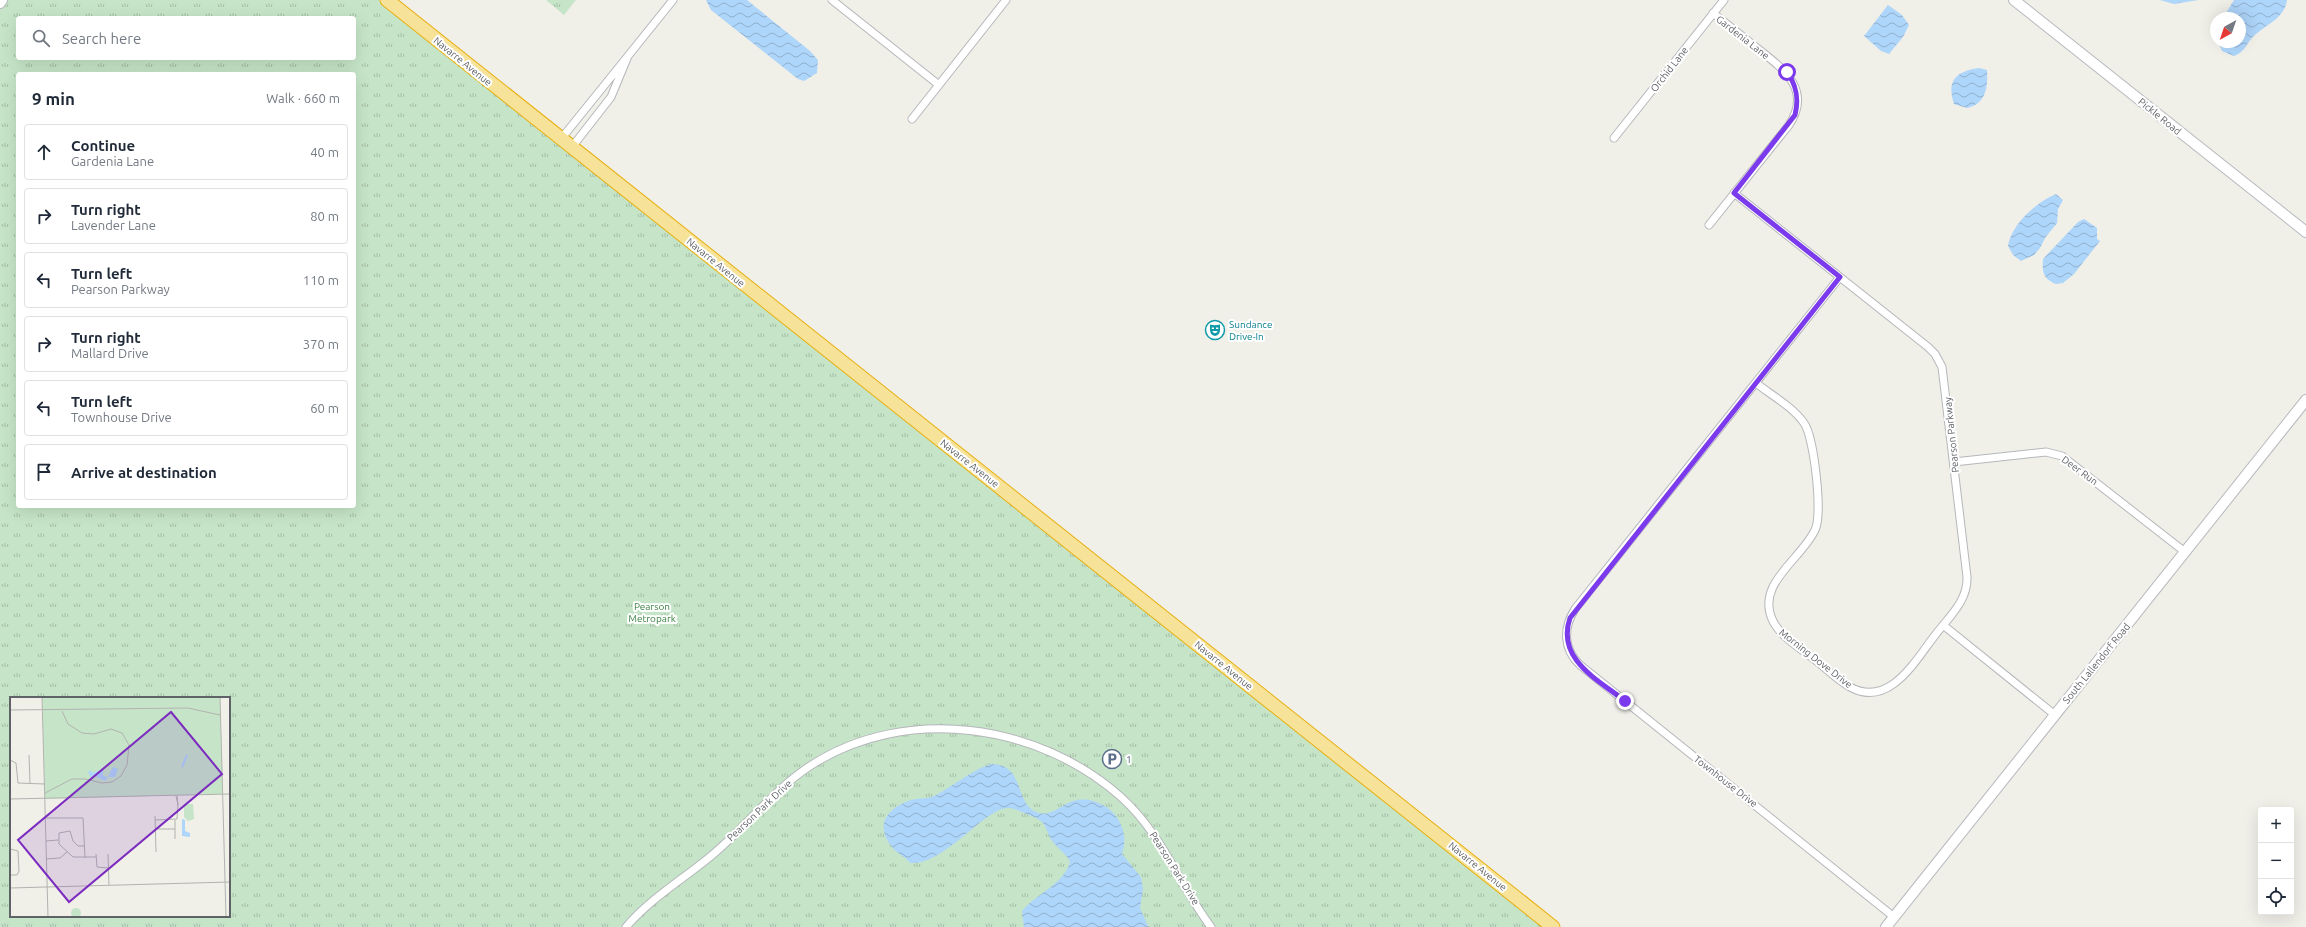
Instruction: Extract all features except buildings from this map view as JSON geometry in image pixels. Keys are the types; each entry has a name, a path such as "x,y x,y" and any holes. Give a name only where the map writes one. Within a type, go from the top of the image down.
{"highway":[{"name":"Navarre Avenue","path":"387,0 1553,927"}],"street":[{"path":"561,138 673,0"},
{"path":"832,0 939,85"},
{"name":"Orchid Lane","path":"1614,138 1724,0"},
{"name":"Pickle Road","path":"2014,0 2306,232"},
{"path":"912,119 1002,1"},
{"name":"Gardenia Lane","path":"1713,13 1787,72 1794,84 1797,100 1795,115 1789,125 1734,193"},
{"path":"572,147 611,97 628,56"},
{"path":"1709,226 1734,193"},
{"name":"Pearson Parkway","path":"1734,193 1928,347 1938,358 1944,372 1967,584 1962,599 1943,625"},
{"path":"1756,383 1840,277"},
{"name":"Morning Dove Drive","path":"1756,383 1798,416 1808,430 1819,507 1815,530 1771,590 1769,609 1778,629 1850,687 1873,692 1890,687 1900,679 1943,625"},
{"name":"Townhouse Drive","path":"1756,383 1575,610 1568,623 1566,638 1572,655 1580,665 1894,917"},
{"name":"South Lallendorf Road","path":"1886,927 2306,400"},
{"name":"Deer Run","path":"1954,462 2040,452 2062,456 2185,552"},
{"path":"1943,625 2055,715"},
{"name":"Pearson Park Drive","path":"626,927 652,900 712,855 778,790 811,765 851,746 877,737 933,728 985,732 1009,737 1057,755 1106,784 1130,805 1151,830 1211,927"}],"green space":[{"name":"Pearson Metropark","path":"2,0 388,0 1553,927 0,927 0,3"},
{"path":"546,0 576,0 564,15"}],"water":[{"path":"706,0 747,0 810,51 818,60 817,73 804,81 798,79 711,10"},
{"path":"2160,0 2198,0 2174,4"},
{"path":"2234,0 2287,0 2286,6 2279,16 2256,34 2246,46 2246,12 2227,12"},
{"path":"1888,5 1902,15 1909,25 1903,37 1889,54 1881,51 1864,36"},
{"path":"2221,48 2245,48 2234,56 2222,51"},
{"path":"1979,68 1987,70 1987,83 1982,99 1973,106 1967,108 1954,104 1951,89 1955,78 1959,74 1971,69"},
{"path":"2056,194 2063,200 2058,209 2057,223 2034,255 2021,261 2013,255 2008,246 2014,230 2019,222 2033,208"},
{"path":"2084,219 2097,228 2097,239 2100,241 2074,274 2063,283 2056,284 2048,280 2043,271 2043,259 2078,222"},
{"path":"991,764 1002,766 1009,770 1018,784 1024,800 1029,807 1036,812 1051,812 1073,801 1086,800 1104,806 1114,814 1120,823 1123,832 1124,845 1122,854 1141,877 1143,889 1140,908 1148,926 1151,927 1024,927 1022,911 1062,877 1070,862 1067,856 1051,840 1043,823 1036,818 1014,809 1010,808 1000,810 989,816 937,855 923,861 910,863 894,849 884,832 884,825 886,818 895,808 911,800 932,797 975,771"}],"place":[{"name":"Sundance Drive-In","path":"1215,330"},
{"name":"1","path":"1112,759"}],"route":[{"path":"1625,701 1575,660 1569,649 1566,638 1570,618 1840,277 1734,193 1789,125 1795,115 1797,100 1796,89 1787,72"}]}
